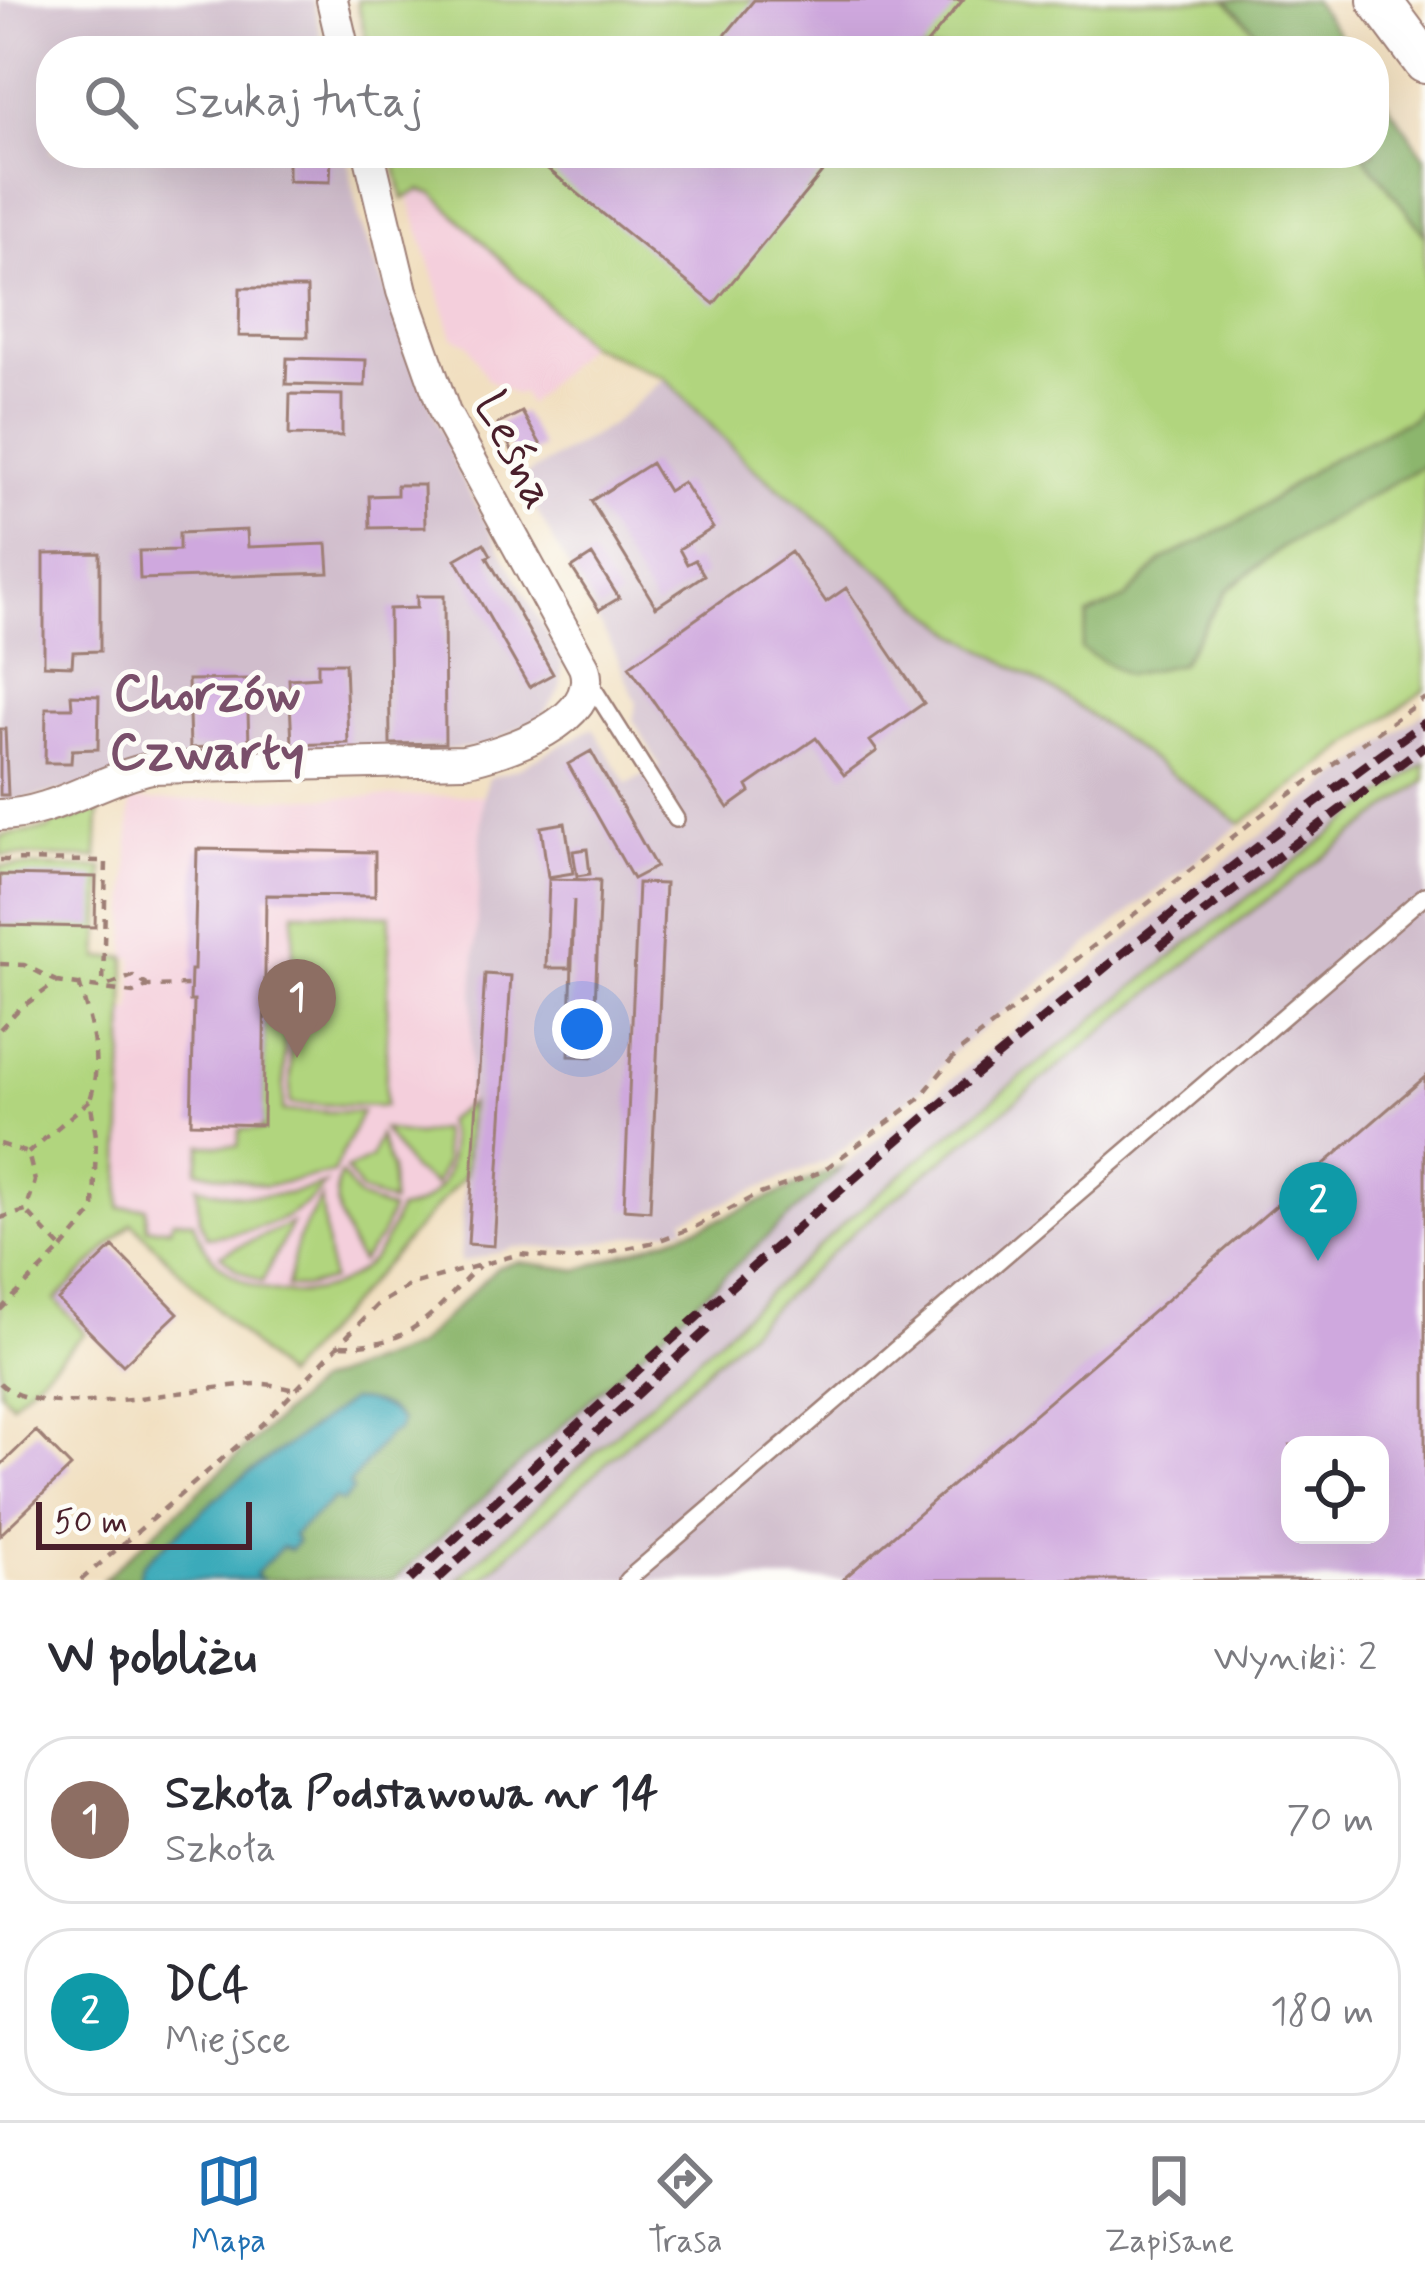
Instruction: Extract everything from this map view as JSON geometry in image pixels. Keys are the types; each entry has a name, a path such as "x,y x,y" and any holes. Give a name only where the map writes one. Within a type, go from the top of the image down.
{"street":[{"path":"332,0 340,36"},
{"path":"1379,0 1425,62"},
{"name":"Leśna","path":"373,168 402,291 445,413 588,680"},
{"path":"0,815 50,806 129,772 151,768 464,760 519,744 573,711 584,697 588,680"}],"lane":[{"path":"588,680 676,819"},
{"path":"627,1580 1425,895"}],"path":[{"path":"81,1580 298,1391 377,1305 398,1291 520,1254 573,1260 655,1242 757,1195 821,1172 918,1100 957,1053 1179,879 1425,698"},
{"path":"0,860 106,861 103,987"},
{"path":"0,964 24,965 57,982 133,993 149,986 190,985"},
{"path":"103,987 133,976 149,986"},
{"path":"0,1029 57,982"},
{"path":"0,1310 94,1211 96,1136 90,1100 95,1039 79,982"},
{"path":"28,1153 90,1100"},
{"path":"0,1144 28,1153"},
{"path":"26,1211 35,1180 28,1153"},
{"path":"26,1211 62,1249"},
{"path":"0,1218 26,1211"},
{"path":"341,1345 371,1346 413,1331 480,1265"},
{"path":"0,1383 12,1396 68,1402 268,1383 298,1391"}],"shaded area":[{"path":"0,0 313,0 321,36 36,36 36,168 349,168 360,223 458,472 562,662 561,688 541,717 484,746 58,792 0,803"},
{"path":"396,168 411,168 665,378 587,345 528,404 522,393 516,395 487,379 468,344 453,337 409,198 403,199"},
{"path":"665,378 748,463 957,634 1063,696 1241,824 953,1052 922,1089 828,1160 684,1219 686,1227 565,1248 515,1247 460,1263 483,795 489,778 517,769 593,728 627,784 660,767 633,719 637,704 614,650 519,479 611,425"},
{"path":"1425,712 1425,763 1201,933 846,1221 457,1580 394,1580 845,1165 1217,867"},
{"path":"1425,783 1425,1580 481,1580 859,1227 1252,911"},
{"path":"483,795 465,1175 284,1377 120,1210 125,1011 132,1011 133,978 133,958 126,957 130,801"}],"green space":[{"path":"357,0 1226,0 1260,36 365,36"},
{"path":"1226,0 1313,0 1340,36 1260,36"},
{"path":"1389,105 1425,157 1425,235 1374,168 1389,168"},
{"path":"396,168 1374,168 1425,235 1425,405 1412,418 1322,464 1244,519 1163,560 1126,598 1088,615 1180,664 1227,590 1284,546 1425,464 1425,690 1241,824 1063,696 957,634 748,463 665,378 587,344 434,194 420,190 403,199"},
{"path":"1425,405 1425,464 1284,546 1227,590 1180,664 1127,675 1081,649 1088,615 1126,598 1163,560 1244,519 1322,464 1412,418"},
{"path":"1425,763 1425,781 1252,911 859,1227 481,1580 457,1580 846,1221 1201,933"},
{"path":"100,798 97,858 0,855 0,836 49,829 58,817 67,822 91,812 93,802"},
{"path":"0,866 103,868 99,958 126,957 120,1208 146,1207 147,1228 170,1228 173,1220 193,1221 204,1246 242,1281 266,1290 317,1291 364,1267 381,1248 398,1210 414,1206 437,1190 449,1165 445,1121 469,1104 465,1175 284,1377 132,1223 55,1300 85,1333 12,1403 0,1391"},
{"path":"294,912 390,915 385,1106 290,1104"},
{"path":"265,1011 286,1011 283,1111 362,1112 333,1173 265,1186 197,1170 202,1145 238,1146 240,1129 262,1130"},
{"path":"383,1129 417,1135 441,1129 445,1162 435,1185 412,1170"},
{"path":"379,1135 391,1169 392,1203 362,1192 346,1170 371,1158"},
{"path":"845,1165 394,1580 103,1580 316,1383 415,1347 498,1267 518,1262 579,1270 711,1223"},
{"path":"341,1174 359,1198 391,1210 381,1237 360,1262 337,1207"},
{"path":"325,1184 301,1208 258,1228 207,1237 199,1218 197,1186 261,1196"},
{"path":"321,1198 331,1280 287,1287 298,1239"},
{"path":"292,1223 262,1282 220,1255"}],"water":[{"path":"350,1400 372,1402 390,1411 401,1421 398,1431 388,1435 349,1485 353,1490 342,1502 335,1498 293,1535 297,1542 290,1550 282,1547 255,1574 261,1580 138,1580 142,1565 229,1487"}],"building":[{"path":"754,0 963,0 933,36 724,36"},
{"path":"288,168 331,168 330,182 288,181"},
{"path":"546,168 826,168 714,304"},
{"path":"240,288 307,288 308,337 239,336"},
{"path":"287,358 366,360 365,386 286,384"},
{"path":"290,394 342,395 342,436 289,435"},
{"path":"522,412 542,447 517,460 498,424"},
{"path":"651,463 668,491 683,482 713,528 679,549 687,564 695,560 704,575 656,607 591,501"},
{"path":"397,485 424,485 425,527 370,528 369,496 397,495"},
{"path":"247,530 248,547 327,544 329,573 140,579 139,551 179,550 179,533"},
{"path":"484,543 491,555 487,557 553,674 529,687 456,559"},
{"path":"791,552 826,602 846,588 924,703 870,741 877,751 844,775 816,738 747,786 750,792 728,808 629,666"},
{"path":"100,553 100,651 73,652 72,666 44,665 44,554"},
{"path":"592,555 619,598 599,610 572,568"},
{"path":"417,596 444,596 445,743 390,744 389,609 417,608"},
{"path":"318,663 345,663 348,743 292,745 289,679 318,677"},
{"path":"247,679 249,745 190,748 188,680"},
{"path":"71,695 99,696 98,749 72,750 71,763 45,763 46,708 72,708"},
{"path":"0,729 5,729 8,795 0,795"},
{"path":"591,751 656,867 633,879 568,764"},
{"path":"565,823 573,873 548,877 541,827"},
{"path":"197,849 375,852 375,896 266,895 263,1125 191,1123 194,1001 190,1001"},
{"path":"587,849 590,874 577,876 573,851"},
{"path":"0,875 96,877 95,927 0,925"},
{"path":"549,879 600,880 593,1057 569,1056 574,900 570,968 546,968"},
{"path":"638,883 665,884 650,1211 624,1209"},
{"path":"485,974 511,976 494,1246 468,1244"},
{"path":"1425,1077 1425,1580 842,1580"},
{"path":"113,1247 178,1313 123,1365 58,1300"},
{"path":"36,1431 71,1467 0,1535 0,1466"}],"railway":[{"path":"410,1580 904,1135 1160,923 1425,722"},
{"path":"1159,947 1425,745"},
{"path":"437,1580 710,1327"}],"place":[{"name":"Szkoła Podstawowa nr 14","path":"297,1058"},
{"name":"DC4","path":"1318,1261"}],"district":[{"name":"Chorzów Czwarty","path":"207,720"}]}
